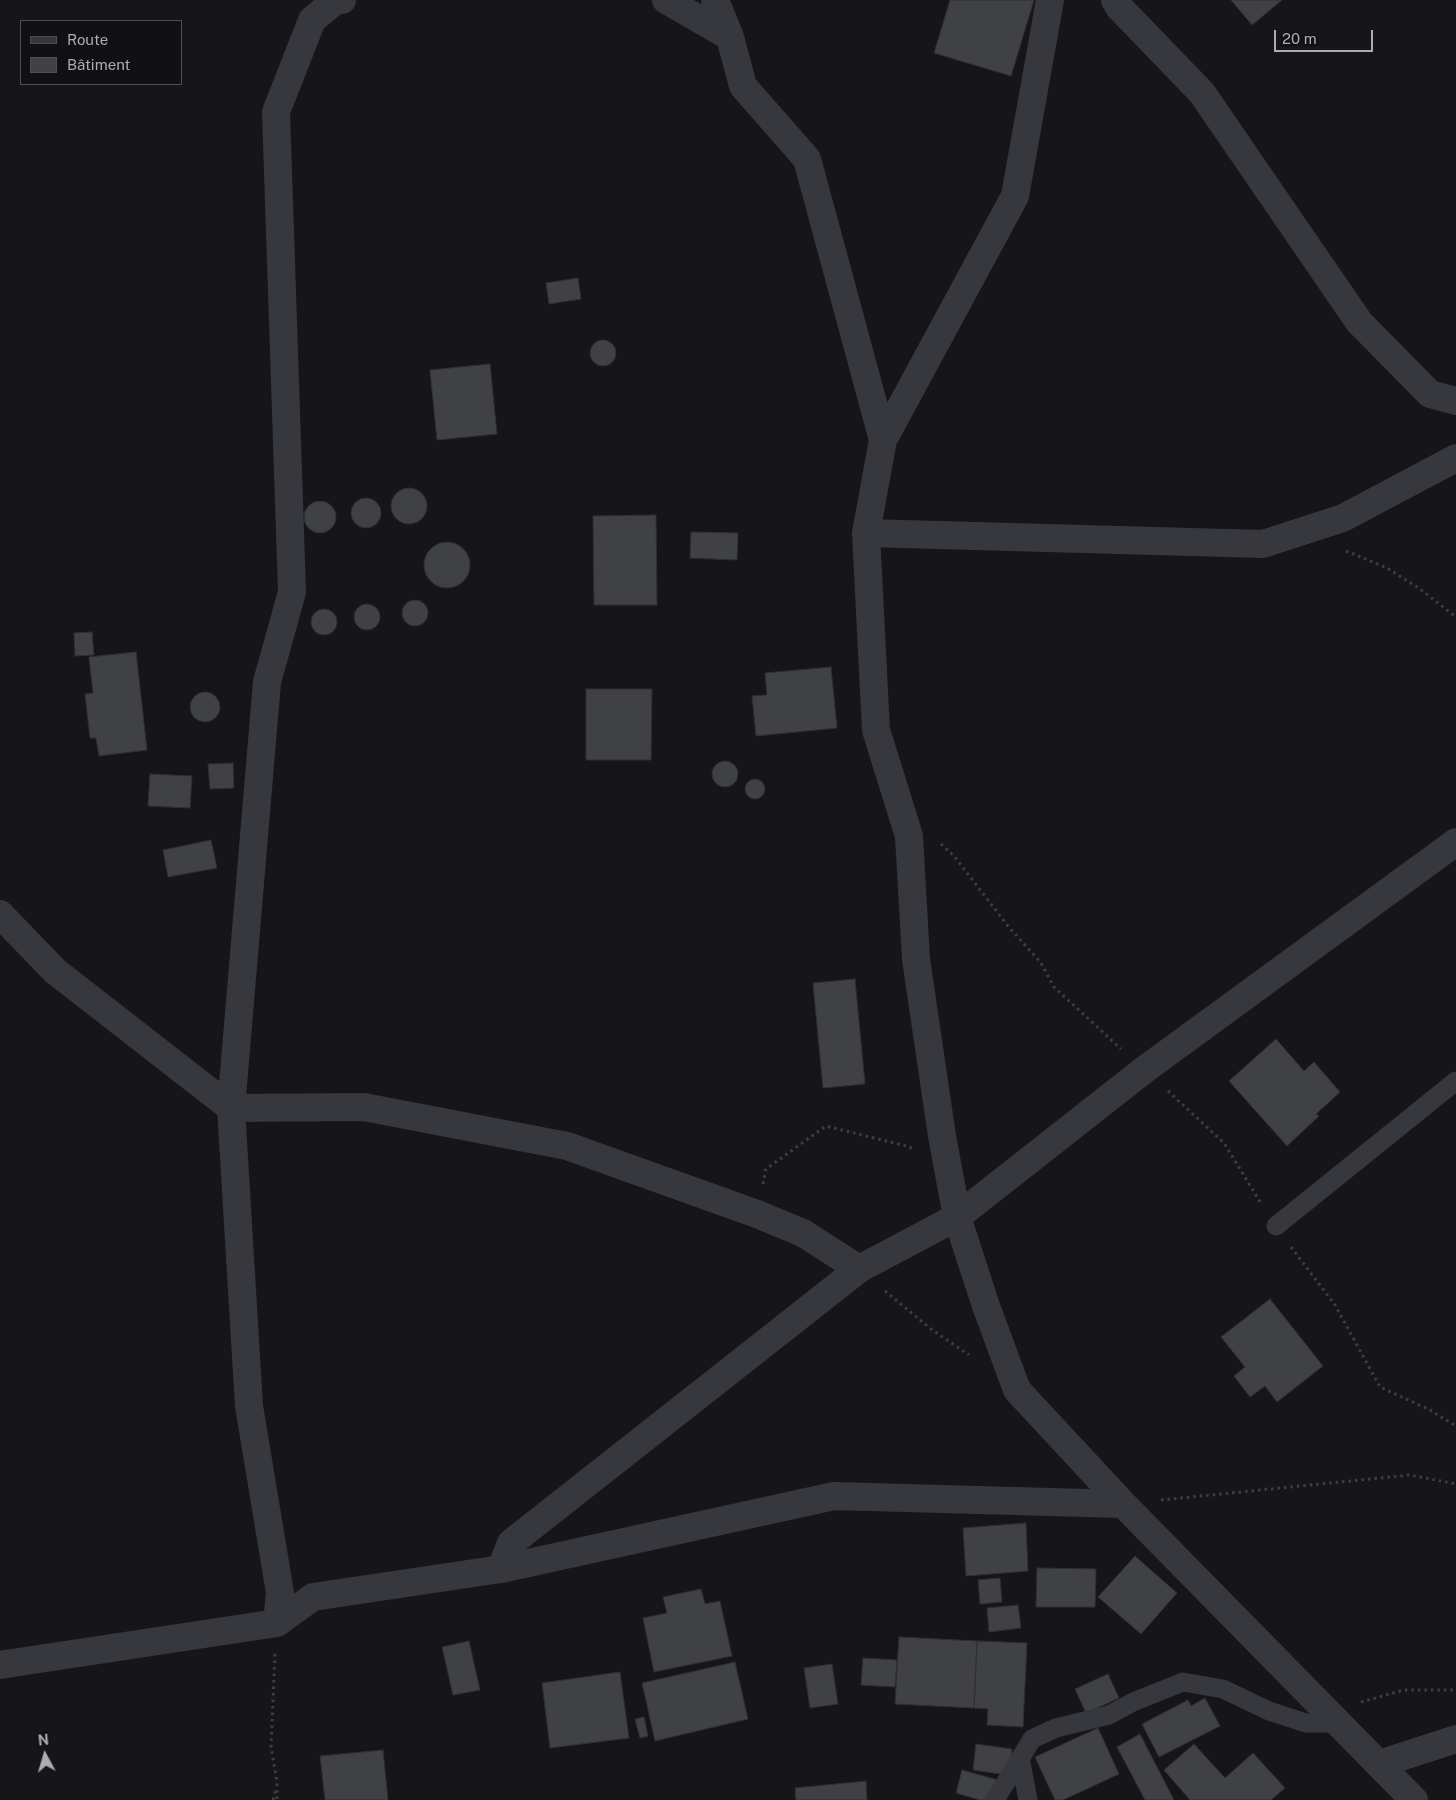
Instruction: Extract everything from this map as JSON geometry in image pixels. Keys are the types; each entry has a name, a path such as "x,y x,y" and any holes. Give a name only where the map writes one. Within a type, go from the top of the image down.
{"street":[{"path":"277,1623 280,1593 249,1406 231,1108 267,682 292,592 276,112 312,20 337,0"},
{"path":"666,0 730,37"},
{"path":"715,0 730,37 743,86 807,159 883,440"},
{"path":"1050,0 1015,196 883,440 866,533 876,730 909,836 916,959 942,1136 957,1217 1017,1390 1123,1504 1414,1800"},
{"path":"1115,0 1119,7 1202,93 1360,322 1430,394 1456,401"},
{"path":"866,533 1263,544 1343,518 1456,458"},
{"path":"501,1569 511,1543 860,1269 957,1217 1144,1070 1456,842"},
{"path":"0,914 55,971 231,1108 364,1107 567,1146 757,1214 803,1233 860,1269"},
{"path":"0,1664 277,1623 313,1597 501,1569 834,1496 1123,1504"},
{"path":"1379,1764 1456,1739"}],"lane":[{"path":"1276,1226 1456,1081"},
{"path":"995,1800 1032,1739 1056,1728 1109,1715 1133,1702 1183,1682 1223,1689 1269,1711 1306,1724 1332,1717"},
{"path":"1020,1758 1028,1800"}],"path":[{"path":"1341,550 1387,568 1420,589 1456,618"},
{"path":"909,836 933,836 954,856 1008,926 1041,963 1054,987 1224,1143 1276,1226 1335,1305 1380,1387 1430,1410 1456,1426"},
{"path":"757,1214 766,1169 826,1126 910,1147 916,1155"},
{"path":"860,1269 931,1329 973,1357"},
{"path":"1123,1504 1410,1475 1456,1484"},
{"path":"277,1623 271,1747 278,1800"},
{"path":"1332,1717 1370,1700 1404,1690 1456,1690"},
{"path":"273,1800 277,1782"}],"building":[{"path":"950,0 1034,0 1011,76 934,53"},
{"path":"1231,0 1282,0 1252,25"},
{"path":"578,278 581,299 549,304 546,283"},
{"path":"603,340 612,344 616,353 612,362 603,366 594,362 590,353 594,344"},
{"path":"490,364 497,434 437,440 430,370"},
{"path":"409,488 422,493 427,506 422,519 409,524 396,519 391,506 396,493"},
{"path":"366,498 377,502 381,513 377,524 366,528 355,524 351,513 355,502"},
{"path":"320,501 326,502 331,506 335,511 335,523 331,528 326,532 320,533 314,532 309,528 305,523 304,517 305,511 309,506 314,502"},
{"path":"656,515 657,605 594,605 593,516"},
{"path":"691,532 738,533 737,560 690,558"},
{"path":"443,542 451,542 460,546 466,552 470,565 466,578 460,584 451,588 443,588 434,584 428,578 424,569 424,561 428,552 434,546"},
{"path":"415,600 424,604 428,613 424,622 415,626 406,622 402,613 406,604"},
{"path":"367,604 377,607 380,617 377,627 367,630 357,627 354,617 357,607"},
{"path":"324,609 333,613 337,622 333,631 324,635 315,631 311,622 315,613"},
{"path":"92,632 94,655 75,656 74,633"},
{"path":"136,652 147,750 99,756 96,738 90,738 85,694 93,693 89,657"},
{"path":"831,667 837,728 756,736 752,696 767,695 765,673"},
{"path":"586,689 652,689 651,760 586,760"},
{"path":"205,692 216,696 220,707 216,718 205,722 194,718 190,707 194,696"},
{"path":"725,761 734,765 738,774 734,783 725,787 716,783 712,774 716,765"},
{"path":"233,763 234,788 210,789 208,764"},
{"path":"150,774 192,776 190,808 148,806"},
{"path":"751,779 759,779 765,785 765,793 759,799 751,799 745,793 745,785"},
{"path":"211,840 217,868 168,877 163,850"},
{"path":"855,979 865,1084 823,1088 813,983"},
{"path":"1276,1039 1304,1071 1314,1062 1340,1092 1316,1114 1319,1116 1287,1146 1229,1081"},
{"path":"1270,1299 1323,1366 1277,1402 1265,1386 1250,1397 1234,1376 1245,1367 1221,1337"},
{"path":"1026,1523 1028,1571 966,1576 963,1528"},
{"path":"1135,1556 1177,1593 1141,1634 1098,1597"},
{"path":"1037,1568 1096,1569 1095,1607 1036,1607"},
{"path":"1000,1578 1002,1602 980,1604 978,1580"},
{"path":"701,1589 705,1604 720,1601 732,1656 654,1672 643,1618 667,1613 663,1597"},
{"path":"1018,1605 1021,1628 989,1632 987,1608"},
{"path":"899,1637 977,1641 974,1708 895,1704"},
{"path":"469,1641 480,1690 453,1695 442,1647"},
{"path":"977,1641 1027,1643 1023,1727 987,1725 988,1709 974,1708"},
{"path":"863,1658 897,1660 895,1687 861,1685"},
{"path":"735,1662 748,1719 655,1741 642,1683"},
{"path":"832,1664 838,1704 810,1708 804,1668"},
{"path":"620,1672 629,1738 550,1748 542,1683"},
{"path":"1108,1674 1119,1698 1086,1713 1075,1689"},
{"path":"1205,1698 1220,1726 1159,1757 1142,1724 1188,1700 1191,1706"},
{"path":"644,1717 648,1736 640,1738 635,1719"},
{"path":"1098,1728 1119,1774 1063,1800 1055,1800 1035,1757"},
{"path":"1140,1734 1174,1800 1145,1800 1117,1747"},
{"path":"976,1744 1012,1749 1008,1775 973,1770"},
{"path":"1194,1744 1225,1778 1253,1753 1285,1788 1271,1800 1190,1800 1164,1770"},
{"path":"383,1750 388,1800 325,1800 320,1756"},
{"path":"962,1770 998,1780 992,1800 980,1800 956,1793"},
{"path":"866,1781 867,1800 796,1800 795,1788"}]}
